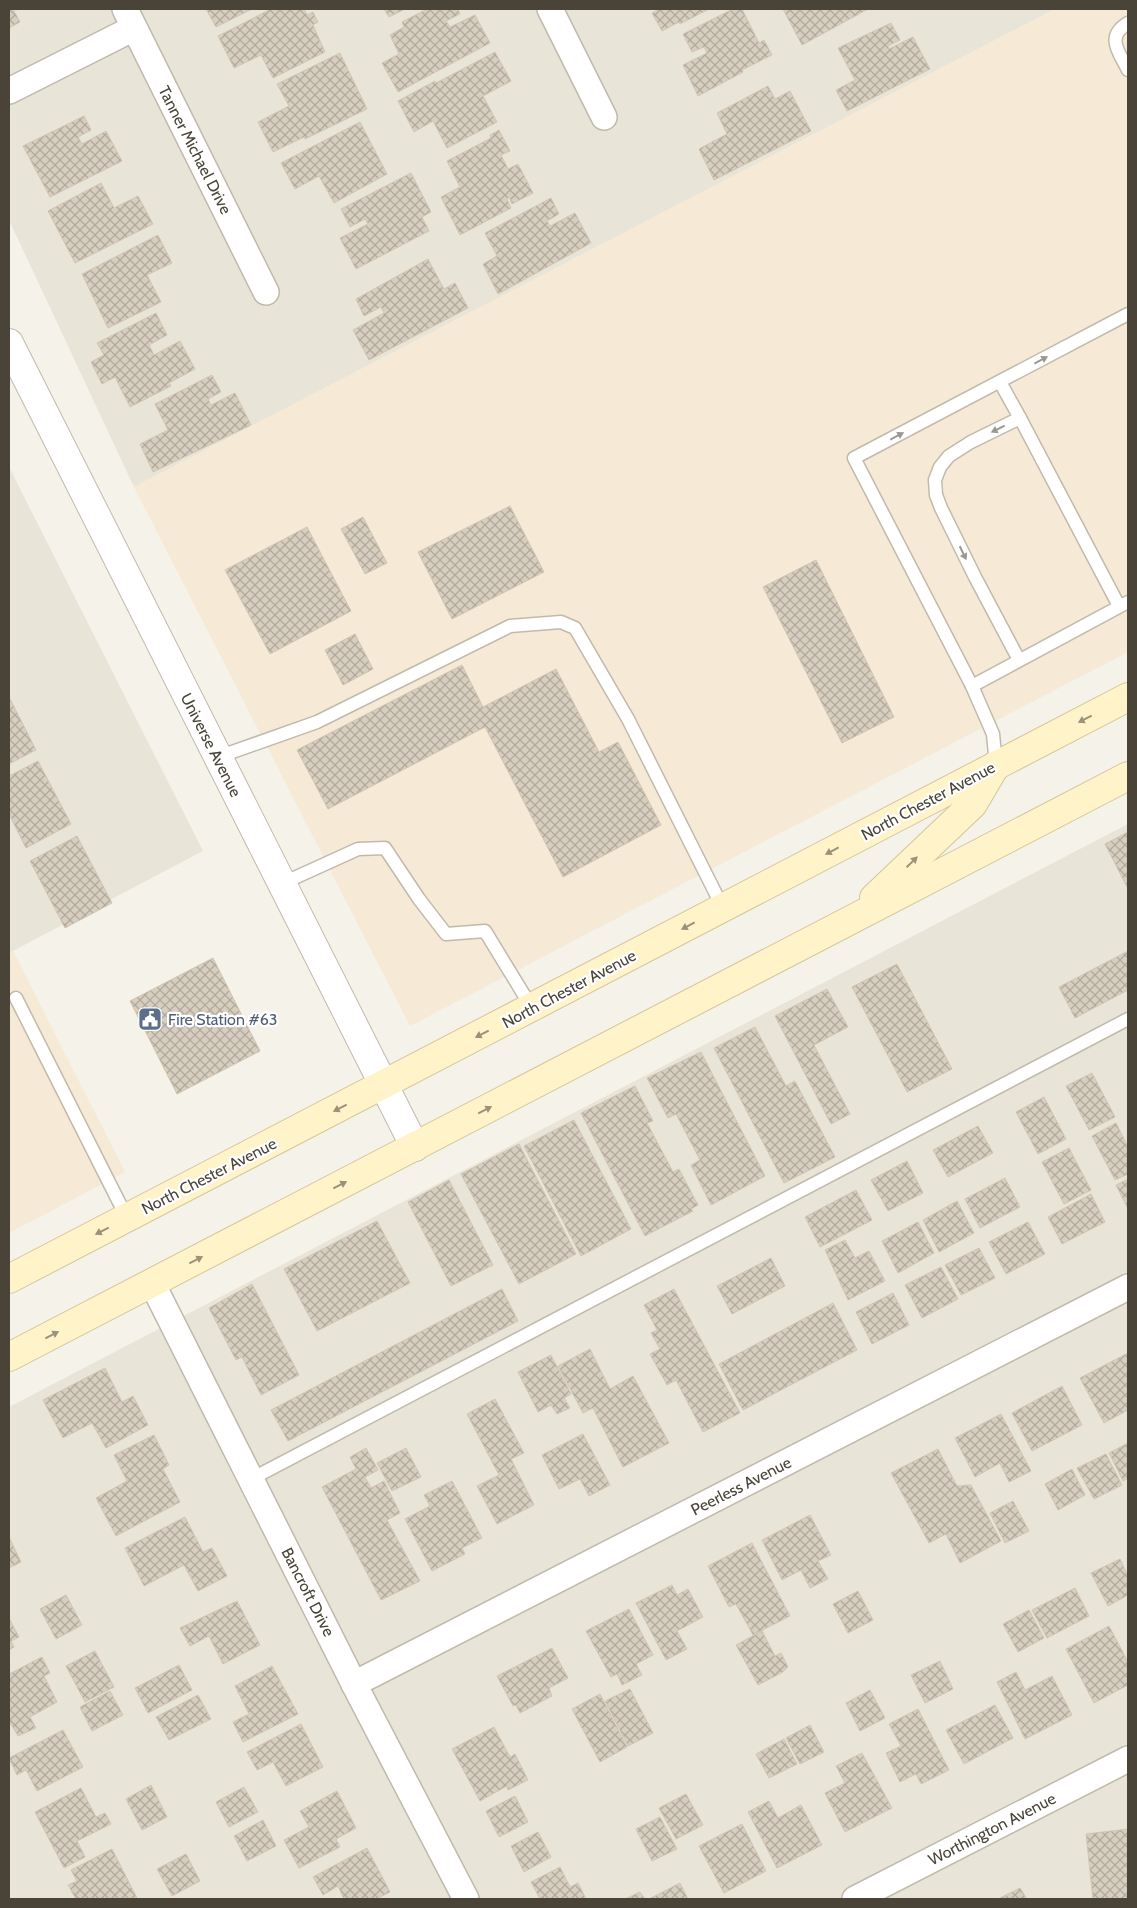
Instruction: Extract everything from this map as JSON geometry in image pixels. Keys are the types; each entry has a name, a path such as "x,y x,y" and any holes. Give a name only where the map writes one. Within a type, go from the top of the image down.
{"main road":[{"name":"North Chester Avenue","path":"9,1279 1128,697"},
{"path":"851,920 973,804 996,765"},
{"path":"9,1358 1128,776"}],"street":[{"path":"550,9 604,117"},
{"path":"9,91 129,18"},
{"name":"Tanner Michael Drive","path":"129,18 266,292"},
{"name":"Universe Avenue","path":"9,343 415,1147"},
{"name":"Bancroft Drive","path":"152,1283 354,1684 466,1899"},
{"name":"Peerless Avenue","path":"354,1684 1128,1287"},
{"name":"Worthington Avenue","path":"855,1899 1128,1759"}],"lane":[{"path":"1128,23 1115,35 1114,41 1128,70"},
{"path":"996,765 993,734 972,686 854,458 1128,314"},
{"path":"972,686 1124,604 1000,382"},
{"path":"1019,660 974,577 941,508 936,495 935,480 940,467 949,456 1020,418"},
{"path":"218,758 317,722 510,626 561,622 575,628 628,719 723,908"},
{"path":"281,884 358,849 386,848 419,900 446,934 485,931 532,1008"},
{"path":"16,998 127,1218"},
{"path":"251,1479 1128,1019"}],"shaded area":[{"path":"9,9 1055,9 134,487 9,220"},
{"path":"1055,9 1128,9 1128,652 410,1026 134,487"},
{"path":"9,467 203,851 9,953"},
{"path":"1128,824 1128,1899 9,1899 9,1407"},
{"path":"13,951 125,1172 9,1233 9,953"}],"building":[{"path":"9,9 13,9 20,22 9,28"},
{"path":"206,9 252,9 216,27"},
{"path":"271,9 304,9 307,15 313,12 318,22 313,25 325,52 273,78 261,55 234,68 218,36"},
{"path":"384,9 405,9 389,17"},
{"path":"427,9 458,9 460,14 446,21 450,27 475,15 490,43 398,92 382,63 399,54 390,35 404,27 402,22"},
{"path":"660,9 709,9 662,31 652,13"},
{"path":"733,9 742,9 759,43 764,40 772,55 698,96 683,65 707,53 704,47 692,52 683,34"},
{"path":"783,9 868,9 802,45"},
{"path":"891,23 900,40 888,46 889,49 913,37 930,69 847,111 836,90 855,80 838,48"},
{"path":"495,52 511,81 483,96 497,122 447,148 433,121 414,132 398,101"},
{"path":"340,53 367,109 273,152 258,122 289,106 277,84"},
{"path":"768,86 775,99 790,91 811,131 714,180 699,149 727,134 717,113"},
{"path":"84,116 91,130 78,137 82,144 106,131 122,161 50,197 23,146"},
{"path":"360,122 387,174 334,203 319,176 295,189 281,163"},
{"path":"499,130 510,151 501,155 508,169 518,164 533,193 512,204 509,197 507,199 511,208 460,235 441,197 460,187 447,161 491,138 490,135"},
{"path":"411,173 431,212 422,217 429,231 356,269 340,238 368,224 365,219 350,227 341,209"},
{"path":"101,183 114,208 138,196 153,224 75,263 48,211"},
{"path":"551,198 559,214 547,221 550,226 575,213 591,243 498,294 483,264 497,256 485,233"},
{"path":"158,235 172,263 147,275 161,302 108,328 82,274"},
{"path":"428,259 444,289 455,283 468,308 369,360 353,330 384,313 381,307 364,316 356,299"},
{"path":"156,313 167,335 149,345 154,355 180,341 195,369 169,383 171,386 130,407 115,377 102,384 91,362 104,355 97,343"},
{"path":"212,375 221,392 208,399 211,405 235,393 251,425 153,472 140,444 168,430 155,404"},
{"path":"510,506 544,572 452,619 418,552"},
{"path":"363,517 387,563 365,574 341,529"},
{"path":"307,527 351,611 270,654 225,570"},
{"path":"816,560 894,717 842,743 763,587"},
{"path":"355,634 373,669 343,685 325,650"},
{"path":"462,665 483,707 556,669 599,752 618,742 661,825 563,877 485,727 328,809 297,750"},
{"path":"9,697 36,750 9,764"},
{"path":"38,761 71,824 26,848 9,814 9,776"},
{"path":"1128,832 1128,889 1105,844"},
{"path":"77,836 112,903 65,928 30,861"},
{"path":"1128,951 1128,990 1075,1018 1059,987"},
{"path":"213,958 260,1051 177,1094 130,1001"},
{"path":"897,964 952,1069 907,1092 852,987"},
{"path":"827,989 848,1027 814,1045 850,1114 831,1124 775,1016"},
{"path":"755,1027 786,1086 795,1081 835,1157 784,1183 714,1048"},
{"path":"701,1052 765,1176 711,1205 691,1165 700,1160 676,1114 668,1118 647,1078"},
{"path":"1092,1073 1115,1117 1089,1130 1066,1086"},
{"path":"635,1086 653,1121 647,1123 673,1172 679,1169 698,1205 691,1209 693,1211 645,1236 581,1113"},
{"path":"1044,1097 1066,1139 1038,1154 1016,1112"},
{"path":"574,1120 631,1229 581,1256 524,1146"},
{"path":"1116,1123 1128,1147 1128,1174 1115,1180 1092,1136"},
{"path":"978,1126 993,1153 948,1177 933,1150"},
{"path":"519,1144 576,1254 519,1284 461,1174"},
{"path":"1069,1148 1091,1190 1064,1204 1042,1162"},
{"path":"907,1161 923,1193 888,1211 871,1180"},
{"path":"1005,1178 1020,1207 980,1228 965,1199"},
{"path":"1128,1179 1128,1209 1116,1185"},
{"path":"449,1180 493,1265 451,1286 408,1202"},
{"path":"856,1190 872,1220 820,1247 805,1217"},
{"path":"1091,1194 1105,1222 1062,1244 1048,1217"},
{"path":"957,1201 974,1233 939,1252 923,1220"},
{"path":"377,1221 410,1283 317,1331 284,1269"},
{"path":"918,1222 934,1253 898,1273 882,1241"},
{"path":"1028,1222 1045,1254 1006,1274 989,1242"},
{"path":"845,1240 855,1258 869,1251 885,1281 848,1300 825,1250"},
{"path":"979,1248 995,1278 961,1295 945,1265"},
{"path":"771,1258 785,1286 732,1314 717,1286"},
{"path":"941,1267 958,1299 922,1318 905,1285"},
{"path":"252,1284 299,1375 261,1395 242,1357 236,1360 209,1308"},
{"path":"502,1289 518,1321 288,1441 271,1410"},
{"path":"674,1289 740,1413 703,1432 676,1380 667,1385 650,1354 660,1349 651,1333 657,1330 644,1305"},
{"path":"893,1293 909,1325 872,1344 856,1312"},
{"path":"833,1303 857,1350 743,1410 719,1364"},
{"path":"590,1349 610,1389 633,1376 669,1443 623,1467 593,1408 583,1413 558,1366"},
{"path":"1128,1353 1128,1410 1104,1423 1080,1378"},
{"path":"551,1355 571,1394 564,1398 570,1408 557,1414 551,1405 538,1412 518,1372"},
{"path":"105,1368 122,1402 133,1396 148,1425 106,1448 92,1423 63,1438 43,1400"},
{"path":"1062,1386 1082,1425 1032,1451 1012,1413"},
{"path":"495,1399 524,1453 511,1459 534,1505 497,1524 477,1486 499,1475 467,1414"},
{"path":"1001,1414 1031,1471 1009,1482 1000,1463 975,1477 955,1438"},
{"path":"583,1434 610,1485 589,1496 580,1479 559,1489 542,1455"},
{"path":"154,1435 169,1465 163,1469 180,1502 116,1536 96,1498 127,1481 114,1455"},
{"path":"1128,1443 1128,1478 1123,1481 1109,1453"},
{"path":"366,1448 378,1470 365,1477 371,1488 384,1481 400,1513 387,1520 420,1581 381,1600 322,1487 356,1469 350,1457"},
{"path":"406,1448 421,1477 392,1491 377,1463"},
{"path":"938,1449 957,1486 971,1485 1001,1541 960,1563 946,1534 929,1543 891,1473"},
{"path":"1106,1454 1122,1485 1094,1499 1077,1468"},
{"path":"1072,1469 1085,1495 1058,1510 1045,1484"},
{"path":"452,1481 482,1538 462,1548 465,1554 432,1571 405,1519 430,1506 424,1495"},
{"path":"1013,1501 1029,1531 1005,1543 990,1513"},
{"path":"810,1515 831,1555 818,1561 828,1579 810,1588 801,1570 782,1580 762,1540"},
{"path":"185,1517 203,1552 212,1548 227,1576 198,1591 184,1565 144,1586 125,1548"},
{"path":"9,1537 21,1562 9,1568"},
{"path":"752,1543 790,1616 753,1635 736,1604 729,1607 708,1566"},
{"path":"1120,1559 1128,1576 1128,1595 1108,1606 1091,1573"},
{"path":"672,1585 677,1595 688,1589 703,1617 677,1631 687,1649 666,1660 636,1603"},
{"path":"1075,1588 1089,1616 1047,1638 1032,1610"},
{"path":"858,1591 873,1620 848,1633 833,1604"},
{"path":"66,1595 82,1625 56,1639 40,1609"},
{"path":"237,1601 260,1645 223,1664 209,1636 190,1646 180,1628"},
{"path":"629,1609 653,1655 636,1664 642,1675 622,1685 617,1674 611,1677 586,1631"},
{"path":"1029,1610 1044,1638 1018,1652 1003,1624"},
{"path":"9,1618 19,1637 11,1641 14,1647 9,1650"},
{"path":"1109,1626 1128,1662 1128,1685 1094,1703 1066,1649"},
{"path":"762,1631 775,1656 781,1653 788,1667 783,1672 758,1685 736,1645"},
{"path":"552,1648 568,1678 549,1688 552,1696 520,1713 516,1705 513,1706 497,1676"},
{"path":"95,1651 114,1687 85,1702 66,1666"},
{"path":"42,1657 50,1673 44,1676 57,1702 30,1717 36,1728 18,1736 9,1721 9,1674"},
{"path":"940,1661 953,1689 925,1703 911,1675"},
{"path":"179,1665 192,1690 148,1713 135,1688"},
{"path":"272,1666 298,1714 243,1742 233,1722 249,1714 235,1686"},
{"path":"1016,1672 1025,1690 1052,1676 1072,1715 1025,1739 997,1682"},
{"path":"630,1689 653,1733 628,1746 605,1701"},
{"path":"870,1690 885,1718 860,1731 846,1703"},
{"path":"110,1691 123,1715 92,1731 80,1707"},
{"path":"600,1694 627,1747 600,1762 572,1709"},
{"path":"198,1695 211,1719 169,1740 156,1717"},
{"path":"995,1705 1013,1738 964,1764 946,1730"},
{"path":"918,1709 949,1770 921,1784 916,1774 900,1782 886,1753 901,1746 889,1724"},
{"path":"301,1724 323,1767 286,1786 273,1762 257,1770 247,1752"},
{"path":"810,1725 824,1752 800,1764 786,1738"},
{"path":"494,1727 510,1757 515,1754 528,1780 508,1790 507,1786 480,1801 452,1749"},
{"path":"63,1730 83,1767 37,1791 26,1770 17,1775 9,1758"},
{"path":"784,1739 797,1764 769,1778 756,1754"},
{"path":"862,1753 892,1808 845,1832 825,1793 845,1783 836,1766"},
{"path":"151,1785 167,1817 142,1830 126,1799"},
{"path":"244,1787 258,1812 229,1827 216,1802"},
{"path":"81,1788 96,1817 105,1813 111,1824 77,1841 85,1857 64,1868 35,1812"},
{"path":"337,1791 356,1828 336,1839 340,1847 299,1868 284,1840 309,1827 300,1811"},
{"path":"686,1794 703,1825 676,1839 659,1808"},
{"path":"515,1796 528,1822 499,1837 486,1811"},
{"path":"769,1801 778,1818 801,1805 822,1845 777,1868 748,1812"},
{"path":"660,1817 677,1849 652,1861 636,1829"},
{"path":"263,1820 276,1846 247,1861 234,1836"},
{"path":"742,1824 766,1871 724,1893 699,1846"},
{"path":"1128,1829 1128,1899 1093,1899 1086,1834"},
{"path":"538,1832 551,1857 524,1872 511,1846"},
{"path":"367,1848 390,1892 376,1899 344,1899 338,1886 323,1895 313,1877"},
{"path":"112,1849 137,1898 76,1899 68,1885 77,1881 71,1870"},
{"path":"186,1854 200,1881 172,1896 157,1869"},
{"path":"560,1867 570,1887 578,1883 586,1899 540,1899 531,1882"},
{"path":"680,1883 688,1899 649,1899"},
{"path":"1020,1888 1027,1899 998,1899"},
{"path":"640,1892 645,1899 625,1899"}],"place":[{"name":"Fire Station #63","path":"150,1019"}]}
